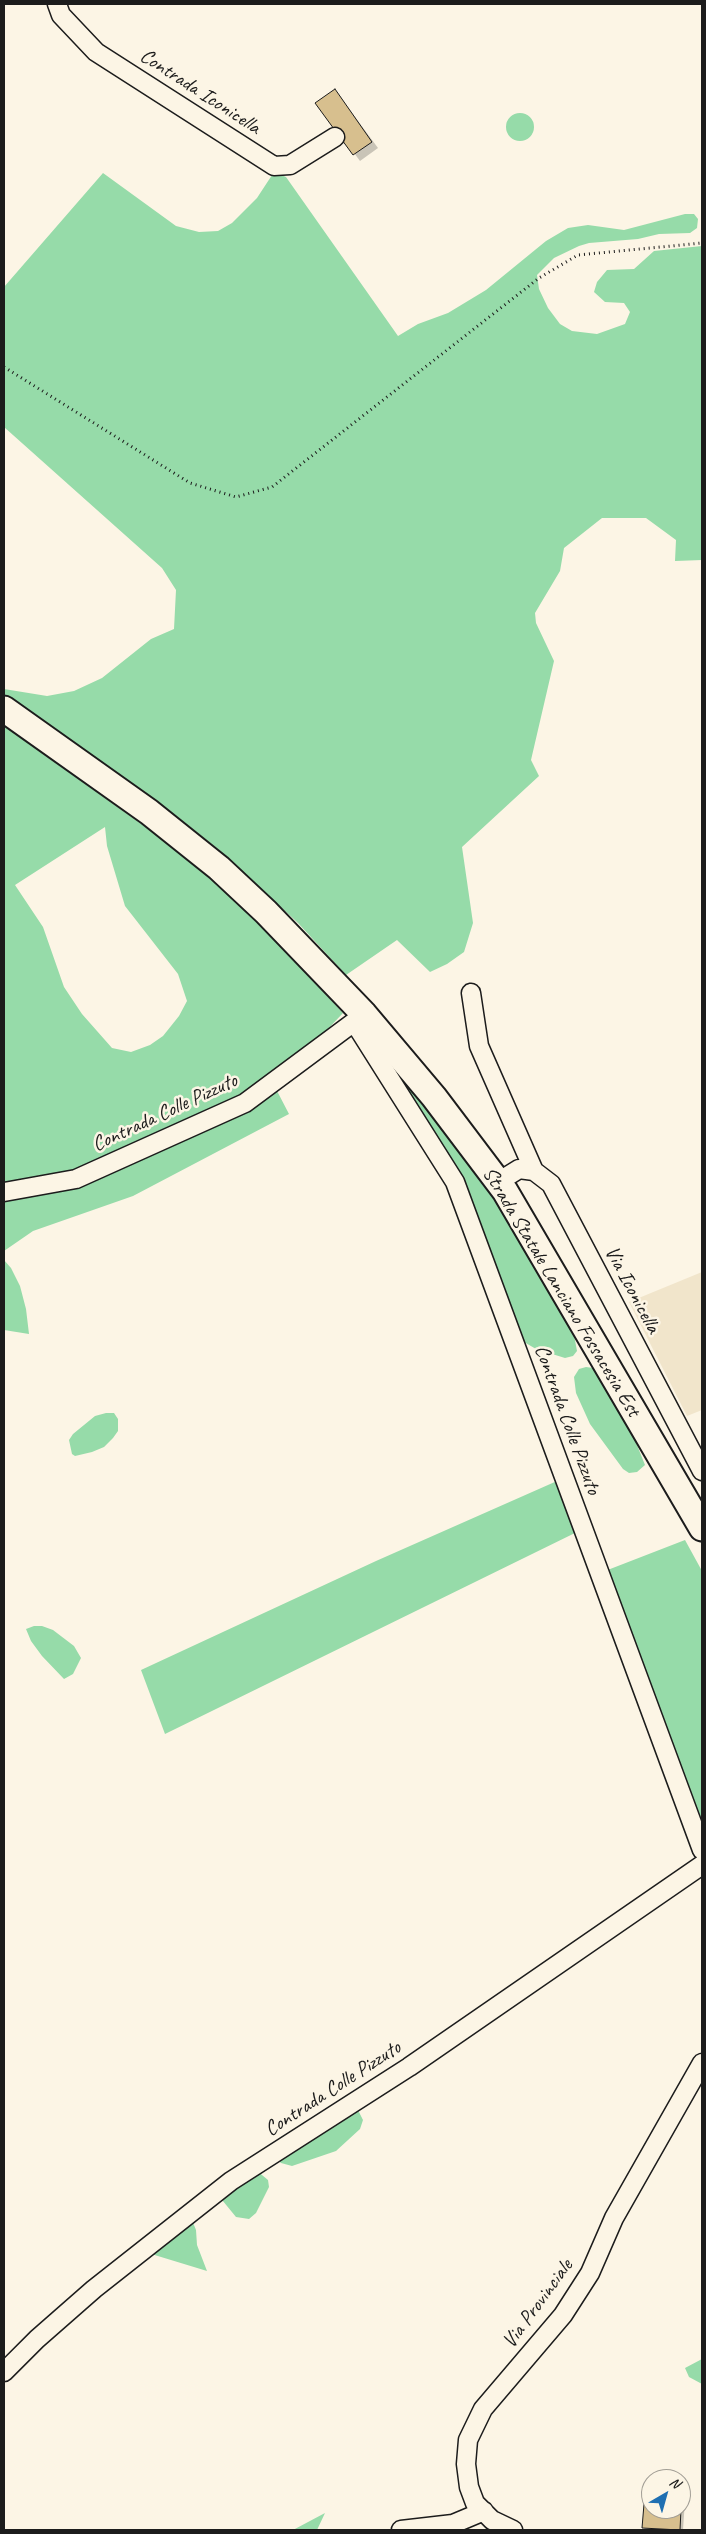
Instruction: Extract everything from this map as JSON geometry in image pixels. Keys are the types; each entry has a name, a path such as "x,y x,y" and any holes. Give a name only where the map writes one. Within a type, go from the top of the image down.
{"main road":[{"name":"Strada Statale Lanciano Fossacesia Est","path":"4,709 183,838 243,889 303,948 359,1018 434,1097 498,1182 702,1528"}],"street":[{"name":"Contrada Iconicella","path":"57,4 61,15 96,52 274,166 290,166 335,137"},
{"path":"471,993 479,1046 534,1171"},
{"name":"Contrada Colle Pizzuto","path":"4,1192 76,1179 245,1103 359,1018 455,1182 702,1850"},
{"path":"498,1182 519,1169 534,1171"},
{"name":"Via Iconicella","path":"534,1171 551,1184 702,1471"},
{"name":"Contrada Colle Pizzuto","path":"4,2372 37,2339 94,2289 231,2181 409,2067 702,1864"},
{"name":"Via Provinciale","path":"513,2530 492,2520 475,2503 468,2487 466,2464 468,2440 483,2409 563,2315 590,2273 614,2218 702,2063"},
{"path":"400,2530 452,2524 484,2511"}],"path":[{"path":"4,367 190,483 236,497 272,487 531,284 578,255 640,247 702,243"}],"shaded area":[{"path":"702,1272 702,1410 687,1416 629,1302"}],"green space":[{"path":"520,113 530,117 534,127 530,137 520,141 510,137 506,127 510,117"},
{"path":"274,172 286,177 398,336 418,324 448,313 486,290 546,241 568,228 588,225 624,230 685,214 694,214 698,219 697,228 690,233 659,234 638,239 589,243 579,246 554,258 537,275 539,289 548,308 560,324 572,331 597,334 625,324 630,312 624,303 605,302 594,292 597,282 607,270 634,269 654,251 702,246 702,560 675,561 676,540 646,518 602,518 564,548 560,571 535,613 536,623 554,661 531,760 539,776 462,847 473,923 464,952 447,964 430,972 397,940 346,975 298,923 218,849 161,804 4,696 4,689 47,696 74,691 102,678 151,639 174,629 176,590 162,568 4,427 4,287 103,173 176,226 199,232 218,231 232,223 257,198"},
{"path":"4,726 154,833 216,883 266,930 343,1013 326,1031 277,1073 276,1089 289,1114 133,1196 33,1231 4,1251","holes":["105,827 107,846 125,906 178,974 187,1001 179,1016 163,1036 150,1045 131,1052 112,1048 82,1014 64,987 43,927 15,885"]},
{"path":"402,1071 503,1203 574,1335 577,1351 573,1356 565,1358 536,1349 524,1342 516,1330 395,1074"},
{"path":"4,1260 11,1268 20,1286 26,1309 29,1334 4,1330"},
{"path":"593,1368 599,1376 635,1440 645,1465 637,1472 629,1473 623,1469 590,1424 576,1393 574,1377 579,1369"},
{"path":"114,1413 118,1419 118,1431 113,1438 104,1447 92,1452 75,1456 72,1454 69,1440 73,1434 95,1416"},
{"path":"557,1481 577,1532 165,1734 141,1670 376,1561"},
{"path":"685,1540 702,1571 702,1828 605,1571"},
{"path":"42,1626 53,1630 74,1646 81,1658 73,1674 64,1679 42,1656 31,1641 26,1629"},
{"path":"356,2106 363,2120 360,2129 336,2151 292,2166 281,2163 276,2158"},
{"path":"256,2170 268,2180 269,2187 256,2213 249,2219 236,2217 218,2195"},
{"path":"190,2215 196,2230 197,2245 207,2271 148,2253"},
{"path":"702,2359 702,2384 689,2377 685,2368"},
{"path":"325,2513 317,2530 293,2530"}],"building":[{"path":"335,89 372,142 353,155 315,103"},
{"path":"643,2519 681,2519 680,2530 642,2528"}]}
